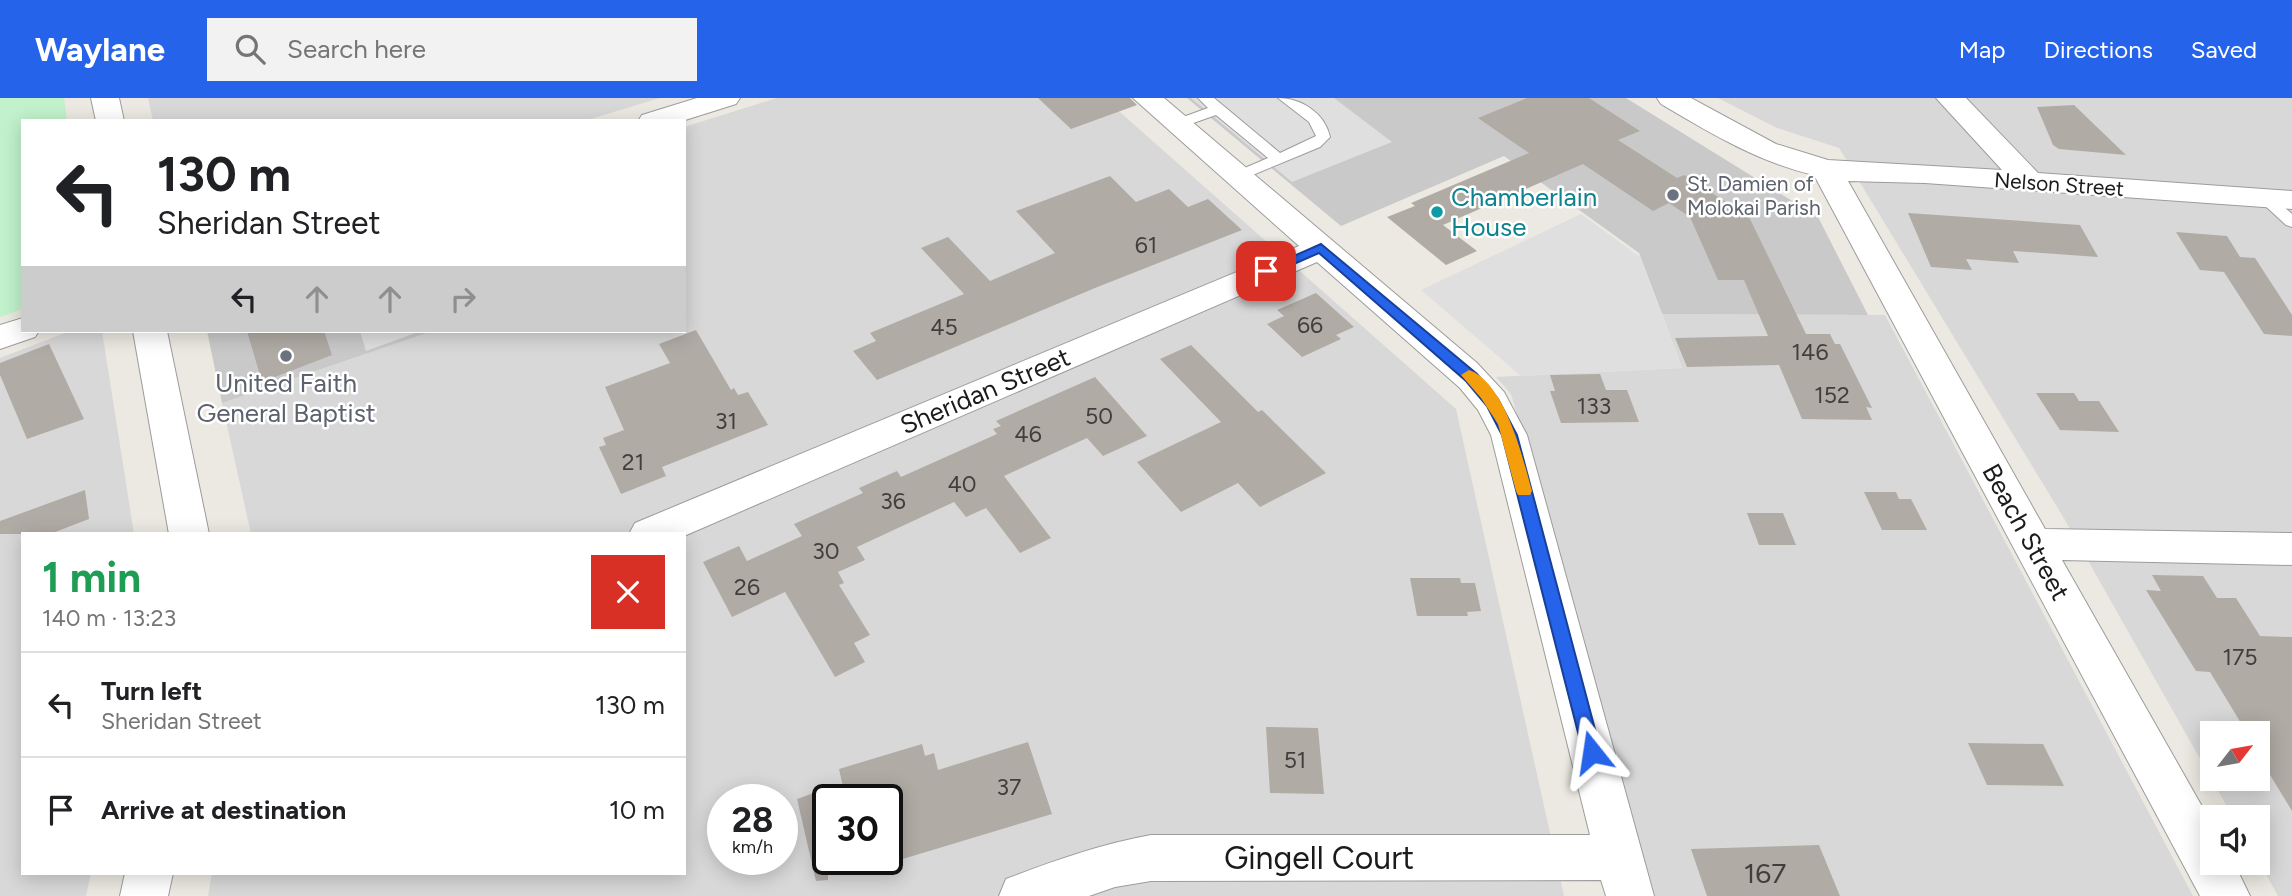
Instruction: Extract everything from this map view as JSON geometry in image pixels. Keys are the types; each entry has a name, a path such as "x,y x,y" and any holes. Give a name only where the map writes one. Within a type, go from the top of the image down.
{"street":[{"path":"105,98 110,119"},
{"path":"658,119 726,98"},
{"path":"1147,98 1471,378 1493,403 1505,424 1625,877"},
{"name":"Nelson Street","path":"1671,98 1763,149 1826,169 1864,174 2029,181 2278,199"},
{"path":"1950,98 2029,181"},
{"name":"Beach Street","path":"1826,169 2226,896"},
{"name":"Sheridan Street","path":"654,532 1321,248"},
{"path":"0,337 21,329"},
{"path":"150,333 189,532"},
{"path":"2032,544 2292,549"},
{"name":"Gingell Court","path":"1023,896 1115,864 1151,858 1625,877"},
{"path":"144,896 149,875"}],"lane":[{"path":"1205,98 1278,159"},
{"path":"1238,176 1315,144 1323,137 1323,129 1316,120 1285,98"},
{"path":"1177,124 1219,109"},
{"path":"2278,199 2292,222"}],"shaded area":[{"path":"148,98 660,98 591,119 153,119"},
{"path":"777,98 1104,98 1456,409 1564,896 208,896 212,875 686,875 686,532 251,532 222,403 427,333 686,333 686,126"},
{"path":"1187,98 1626,98 1818,217 1868,315 1662,314 1639,253 1504,156 1341,226"},
{"path":"1191,98 1334,98 1392,142 1292,182"},
{"path":"1718,98 2292,98 2292,896 2278,896 2266,875 2270,875 2270,805 2226,805 2218,791 2270,791 2270,721 2200,721 2200,759 2065,520 1839,148 1777,128"},
{"path":"1581,214 1640,257 1682,368 1521,376 1421,290"},
{"path":"1662,314 1885,315 2193,896 1655,896 1511,394 1496,377 1682,368"},
{"path":"65,333 102,333 134,532 21,532 21,875 91,875 86,896 0,896 0,358"},
{"path":"207,333 427,333 222,403"},
{"path":"361,333 416,333 366,351"}],"green space":[{"path":"0,98 64,98 67,119 21,119 21,310 0,317"}],"building":[{"path":"1038,98 1130,98 1137,105 1071,129"},
{"path":"1527,98 1589,98 1640,131 1618,140 1677,178 1684,175 1749,217 1806,334 1830,334 1835,344 1840,344 1872,408 1866,407 1872,420 1802,419 1779,365 1687,367 1675,338 1768,336 1744,280 1718,280 1690,217 1669,203 1653,211 1583,164 1443,225 1477,251 1446,265 1387,217 1415,206 1411,203 1529,153 1478,118"},
{"path":"2074,105 2126,155 2059,149 2053,145 2037,107"},
{"path":"1110,176 1136,202 1169,189 1188,207 1208,199 1242,230 1095,288 877,380 853,351 876,341 870,333 964,294 921,248 948,237 990,281 1055,253 1016,211"},
{"path":"1908,213 2080,225 2098,257 2013,251 2019,263 1966,259 1972,270 1931,267"},
{"path":"2176,232 2227,236 2240,257 2255,258 2292,315 2292,336 2264,334 2224,272 2200,270"},
{"path":"1316,293 1354,327 1336,335 1341,339 1302,357 1267,324 1284,316 1277,310"},
{"path":"696,330 731,390 734,388 738,395 748,392 768,425 662,467 666,476 621,494 599,447 606,445 603,438 624,430 605,387 670,363 659,344"},
{"name":"United Faith General Baptist","path":"248,333 325,333 332,355 262,382"},
{"path":"49,344 84,419 27,439 0,375 0,363"},
{"path":"1191,345 1258,412 1262,410 1326,473 1260,507 1238,483 1181,512 1137,462 1221,422 1160,359"},
{"path":"1600,374 1606,390 1627,390 1639,422 1561,423 1550,391 1555,391 1550,375"},
{"path":"1095,377 1147,436 1103,456 1087,438 1004,476 1051,538 1020,553 986,508 966,517 954,502 857,547 865,560 838,572 844,583 839,585 870,635 854,643 865,662 835,677 785,592 732,617 703,562 739,546 747,561 802,536 794,524 863,493 859,488 897,471 901,477 997,434 993,429 1001,426 996,421"},
{"path":"2036,393 2074,393 2079,401 2099,401 2119,432 2060,430"},
{"path":"85,490 89,519 55,532 0,534 0,521"},
{"path":"1864,492 1896,492 1899,499 1911,499 1927,530 1882,530"},
{"path":"1747,513 1783,513 1796,545 1759,545"},
{"path":"2152,575 2203,576 2217,598 2236,598 2260,636 2292,637 2292,811 2270,775 2270,721 2240,721 2210,672 2196,671 2146,590 2161,591"},
{"path":"1410,578 1460,578 1461,583 1475,583 1481,611 1467,612 1468,616 1417,616"},
{"path":"1266,727 1318,728 1324,794 1270,793"},
{"path":"1028,742 1052,814 903,859 903,784 842,784 839,769 922,744 925,756 934,753 938,770"},
{"path":"1968,743 2043,744 2064,786 1987,785"},
{"path":"812,794 812,864 798,803 798,799"},
{"path":"1819,845 1840,896 1707,896 1691,849"},
{"path":"815,875 828,875 828,880 816,881"}],"slow traffic":[{"path":"1469,375 1500,413 1509,435 1524,491"}],"place":[{"name":"St. Damien of Molokai Parish","path":"1673,195"},
{"name":"Chamberlain House","path":"1437,212"},
{"name":"United Faith General Baptist","path":"286,356"}],"route":[{"path":"1266,271 1321,248 1471,378 1500,413 1509,435 1592,752"}]}
